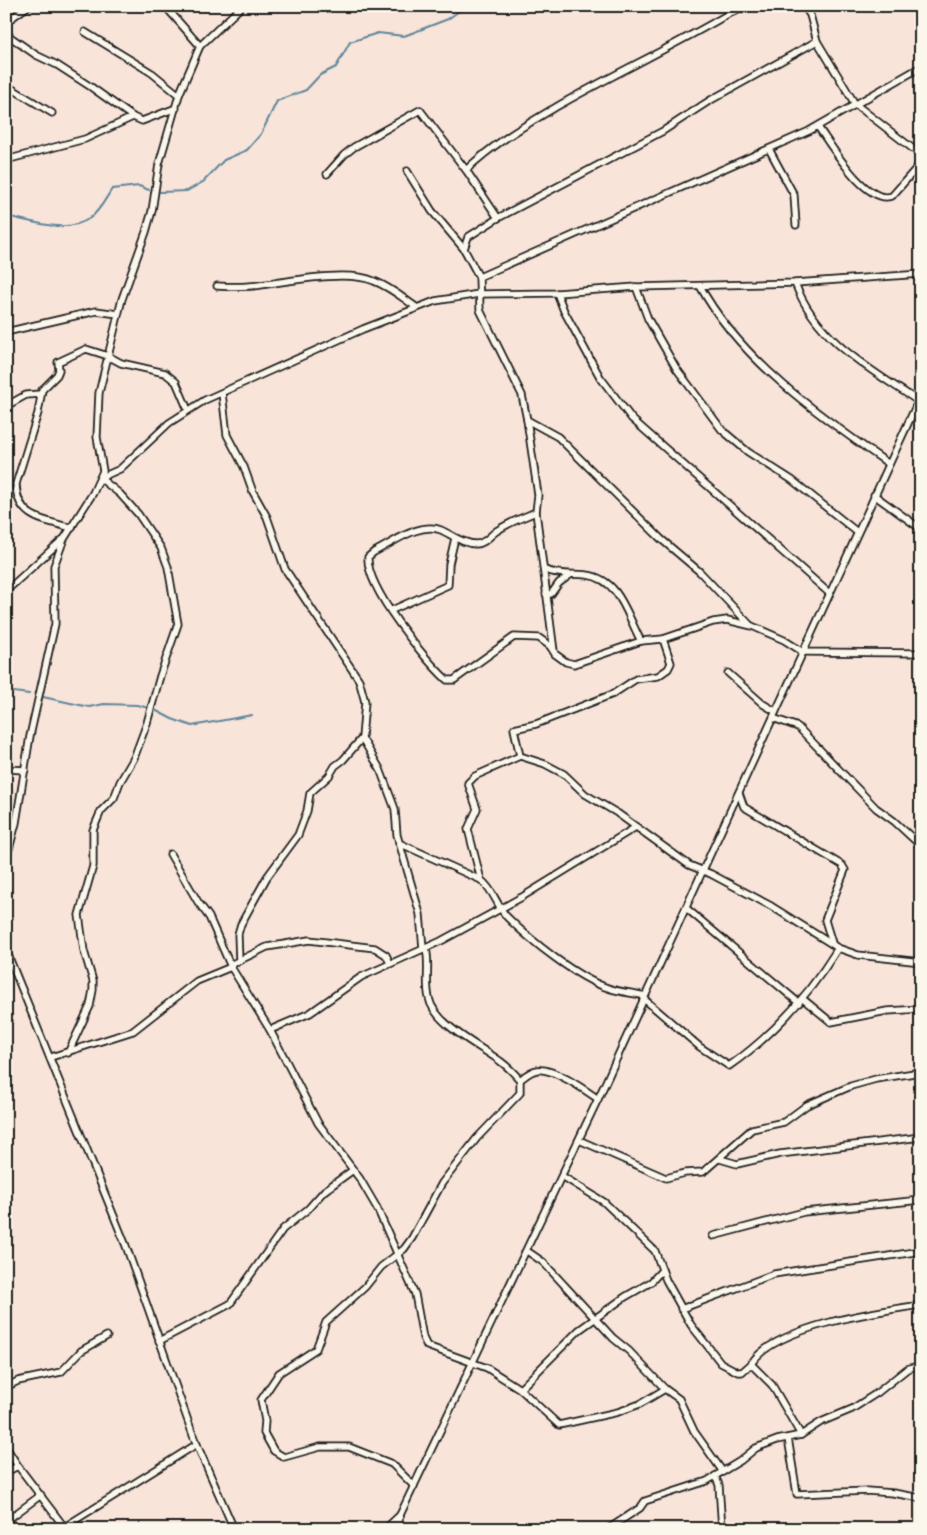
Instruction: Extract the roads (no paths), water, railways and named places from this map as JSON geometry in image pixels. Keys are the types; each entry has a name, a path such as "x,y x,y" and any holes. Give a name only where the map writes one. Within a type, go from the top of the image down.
{"street":[{"path":"6,22 28,6"},
{"path":"165,6 200,46"},
{"path":"6,591 64,538 72,528 103,471 99,456 97,418 99,393 118,314 148,225 159,164 179,94 200,46 242,6"},
{"path":"466,170 482,154 529,123 605,79 730,13 748,6"},
{"path":"804,6 810,15 817,41 856,104 921,155"},
{"path":"86,32 152,73 179,94"},
{"path":"6,34 36,55 58,65 133,118 142,121 176,108"},
{"path":"464,249 468,238 498,218 663,131 709,101 817,41"},
{"path":"479,278 818,127 921,67"},
{"path":"6,85 52,113"},
{"path":"327,174 354,147 420,110 466,170 498,218"},
{"path":"6,160 85,139 133,118"},
{"path":"818,127 864,188 879,196 892,196 921,162"},
{"path":"769,149 794,195 796,225"},
{"path":"407,171 432,211 464,249 479,278 480,310 522,395 538,495 536,512 545,570 546,594 554,654"},
{"path":"100,478 120,469 169,423 205,400 363,329 435,300 479,294 558,294 636,287 795,283 921,274"},
{"path":"217,286 246,286 292,279 360,277 374,280 389,288 416,307"},
{"path":"397,1529 400,1515 579,1140 920,398 872,371 833,340 815,320 795,283"},
{"path":"700,286 721,319 763,364 835,426 889,464"},
{"path":"636,287 648,319 676,368 722,430 748,452 792,480 857,532"},
{"path":"558,294 564,311 600,377 632,419 829,593"},
{"path":"6,332 96,311 118,314"},
{"path":"72,528 31,515 22,508 17,498 16,484 38,413 41,394 57,375 58,362 86,349 108,356 121,364 159,371 171,377 180,388 188,410"},
{"path":"222,393 227,436 244,467 252,492 267,517 285,569 360,680 365,702 362,738 380,769 392,802 399,843 418,901 424,948 429,964 428,998 432,1009 444,1022 501,1061 520,1080 520,1093 477,1138 442,1183 412,1238 397,1255 381,1267 365,1287 326,1322 316,1349 311,1354 289,1364 279,1373 261,1400 265,1421 263,1430 279,1455 284,1456 320,1447 349,1447 387,1461 414,1486"},
{"path":"6,406 26,396 41,394"},
{"path":"527,420 558,437 661,539 700,572 752,626"},
{"path":"68,1053 90,1006 93,990 93,981 84,951 79,915 93,866 94,830 101,811 114,798 120,782 134,758 178,624 168,567 161,548 138,514 120,494 100,478"},
{"path":"874,495 921,529"},
{"path":"536,512 498,530 483,542 476,544 428,527 374,552 368,557 368,568 372,579 415,647 451,681 514,637 539,638 550,646 554,654 566,662 574,664 641,642 663,639 721,621 732,621 752,626 784,640 803,652 918,654 921,658"},
{"path":"6,860 16,823 55,624 54,566 64,538"},
{"path":"392,610 448,585 449,564 455,538"},
{"path":"545,570 559,575 599,577 613,586 641,642"},
{"path":"546,594 552,594 559,583 570,576"},
{"path":"520,756 514,729 536,724 613,694 636,679 658,676 664,672 671,663 663,639"},
{"path":"728,673 763,704 776,711"},
{"path":"773,718 798,727 876,808 894,821 921,847"},
{"path":"239,961 238,934 241,924 267,876 298,835 308,811 310,793 329,776 335,766 343,760 362,738"},
{"path":"480,880 468,829 477,810 468,783 474,776 520,756 545,764 564,774 586,794 618,813 670,853 771,906 835,946 858,955 921,962"},
{"path":"6,769 25,770"},
{"path":"399,843 480,880 491,889 502,908 516,925 576,972 608,988 645,998 700,1047 729,1066 767,1036 817,982 835,946 825,920 845,870 842,865 744,807 739,793"},
{"path":"270,1030 310,1013 352,982 502,908 636,827"},
{"path":"921,828 921,847"},
{"path":"170,854 209,917 230,966 270,1030 318,1123 353,1170 377,1208 415,1294 423,1338 427,1346 487,1368 520,1389 555,1423 563,1425 618,1412 640,1404 665,1389"},
{"path":"686,908 801,1001 831,1022 887,1011 921,1009"},
{"path":"51,1057 115,1038 141,1027 197,981 267,947 308,940 375,948 386,955 390,963"},
{"path":"6,950 51,1057 126,1246 197,1444 234,1529"},
{"path":"520,1080 529,1073 543,1070 565,1079 598,1098"},
{"path":"579,1140 666,1178 685,1173 703,1172 752,1129 784,1122 807,1105 837,1092 876,1079 921,1072"},
{"path":"720,1159 737,1164 780,1154 921,1137"},
{"path":"159,1341 230,1304 283,1229 308,1209 324,1191 353,1170"},
{"path":"562,1176 604,1202 654,1251 691,1325 721,1363 738,1372 742,1372 751,1364 761,1351 797,1333 834,1320 921,1305"},
{"path":"714,1236 804,1212 921,1200"},
{"path":"527,1251 544,1262 612,1338 629,1351 665,1389 681,1402 694,1431 723,1472"},
{"path":"682,1309 774,1274 875,1260 921,1251"},
{"path":"520,1389 578,1330 625,1297 651,1282 662,1270"},
{"path":"6,1387 18,1381 60,1372 81,1351 108,1336"},
{"path":"751,1364 772,1385 801,1435"},
{"path":"608,1529 640,1508 645,1501 715,1476 756,1448 801,1435 821,1422 852,1409 877,1393 907,1369 921,1364"},
{"path":"788,1438 797,1494 867,1491 893,1492 921,1498"},
{"path":"6,1447 64,1528 115,1496 124,1488 149,1476 181,1452 197,1444"},
{"path":"6,1472 18,1466"},
{"path":"715,1476 720,1485 722,1529"},
{"path":"6,1521 40,1495"},
{"path":"384,1529 400,1515"}],"waterway":[{"path":"160,192 187,191 203,182 224,160 247,150 261,134 277,101 306,90 320,75 336,67 350,42 378,33 404,36 448,19 466,6"},
{"path":"6,216 49,225 70,226 90,218 102,205 112,189 139,186 149,190"},
{"path":"6,691 29,694"},
{"path":"43,697 89,707 104,704 137,705 153,709 172,719 192,726 252,715"}]}
